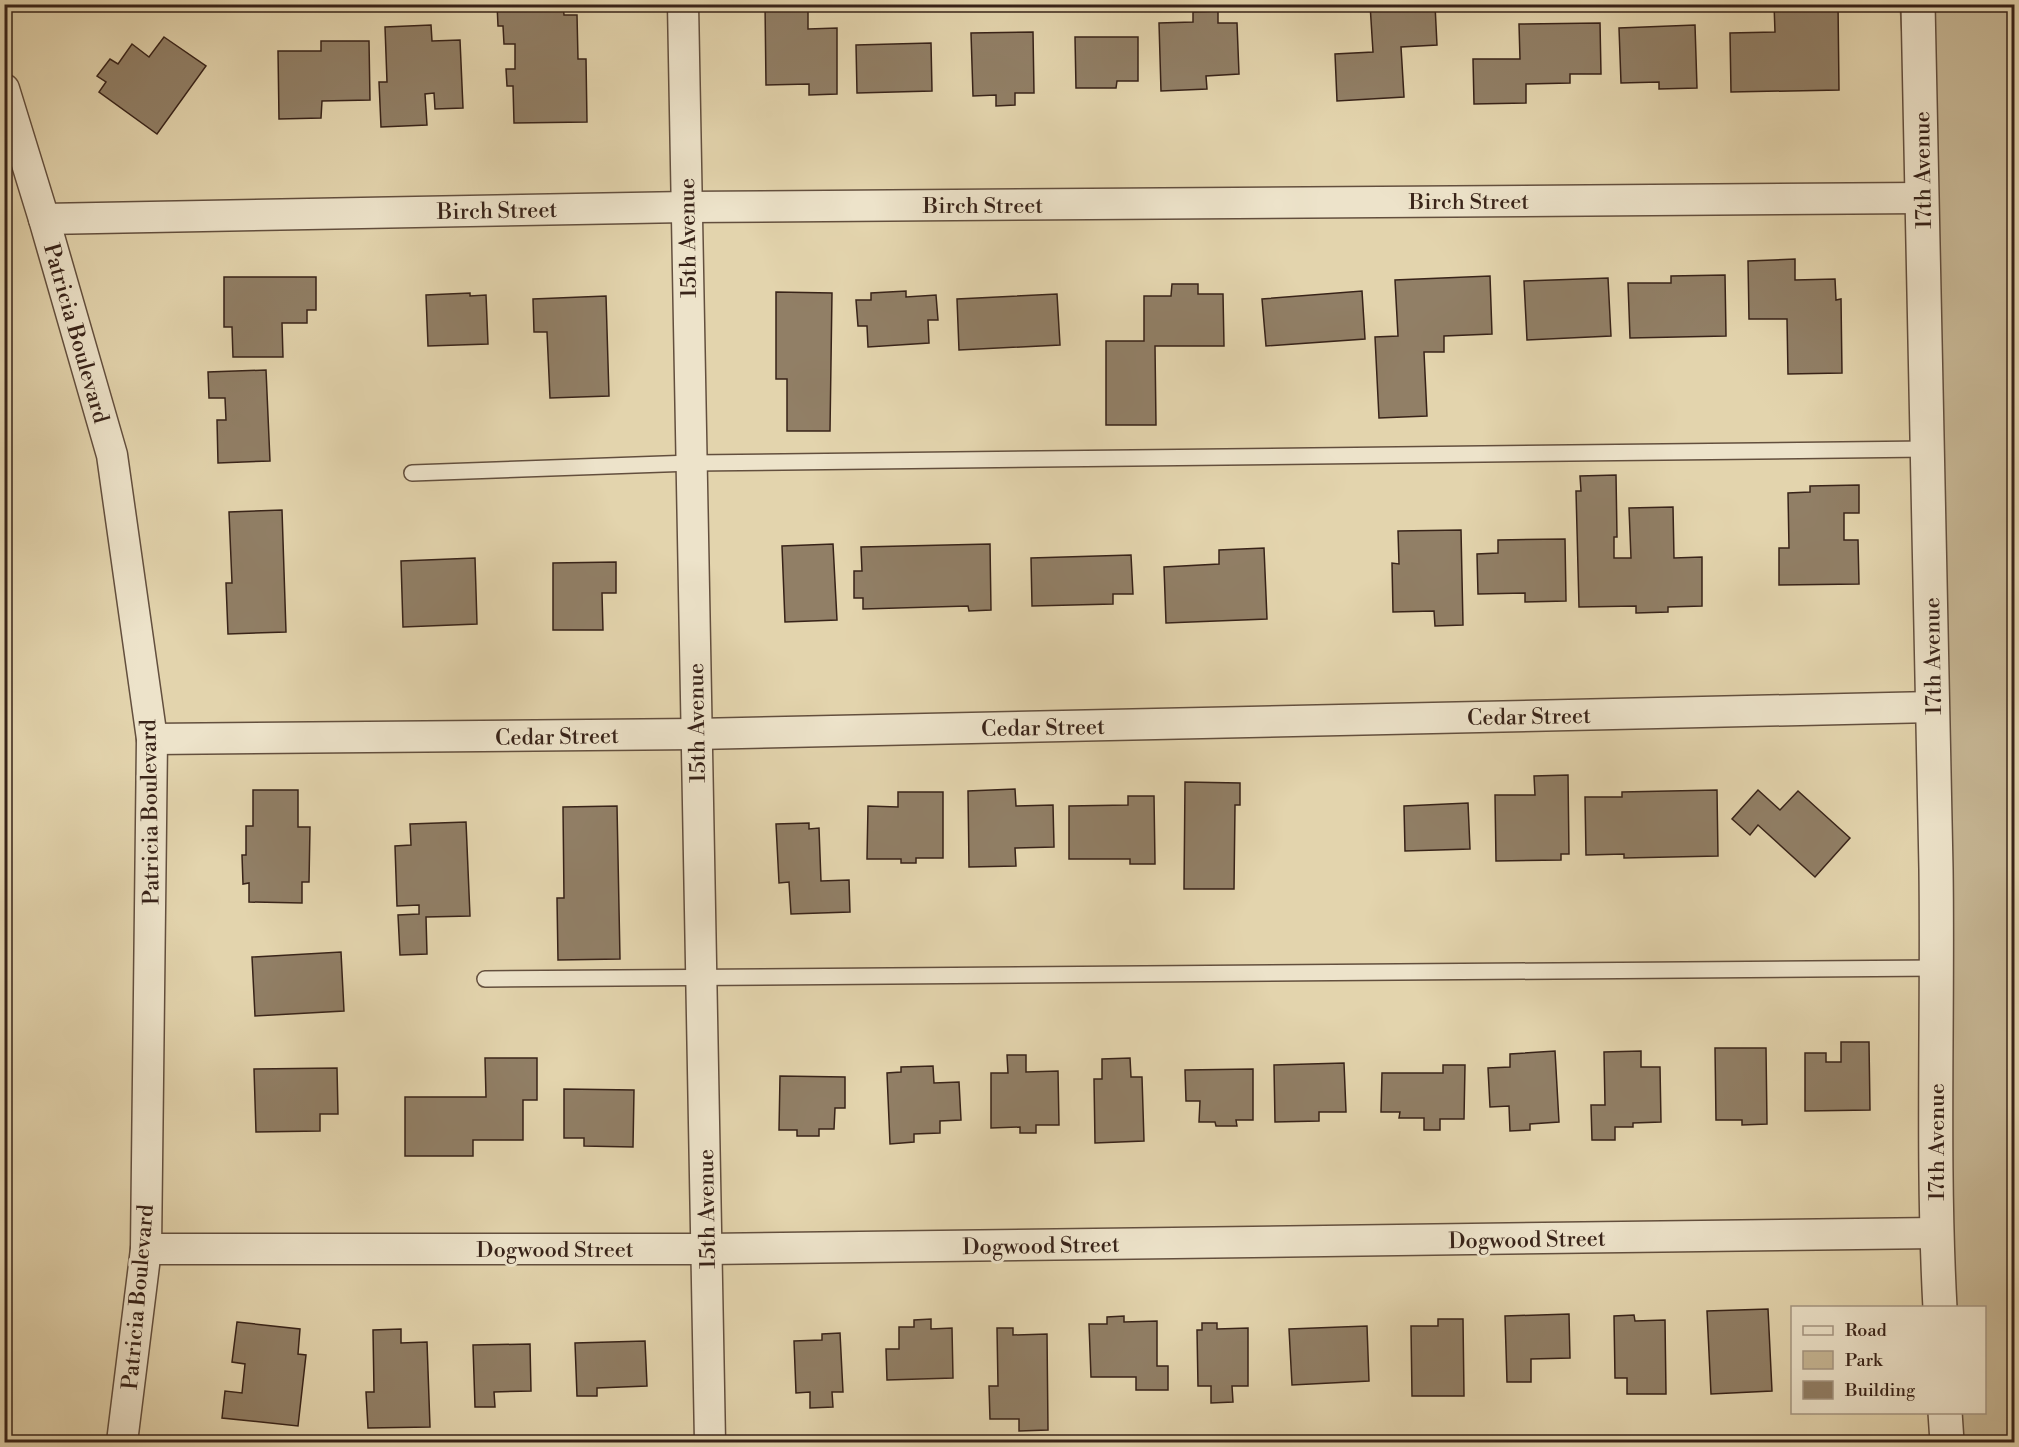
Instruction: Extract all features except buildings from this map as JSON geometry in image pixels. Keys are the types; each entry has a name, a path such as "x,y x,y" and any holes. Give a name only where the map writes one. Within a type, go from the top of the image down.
{"street":[{"name":"15th Avenue","path":"682,4 710,1443"},
{"name":"17th Avenue","path":"1918,4 1934,707 1937,969 1936,1233 1940,1306"},
{"name":"Patricia Boulevard","path":"4,89 112,455 152,739 146,1249 122,1443"},
{"name":"Birch Street","path":"44,219 686,207 1922,198"},
{"name":"Cedar Street","path":"152,739 696,735 1934,707"},
{"name":"Dogwood Street","path":"146,1249 707,1249 1936,1233"},
{"path":"1945,1414 1947,1443"}],"lane":[{"path":"412,473 692,463 1927,448"},
{"path":"485,979 1937,969"}],"green space":[{"path":"1900,5 2014,5 2014,1442 1961,1442 1957,1414 1986,1414 1986,1306 1946,1306 1911,173"}]}
